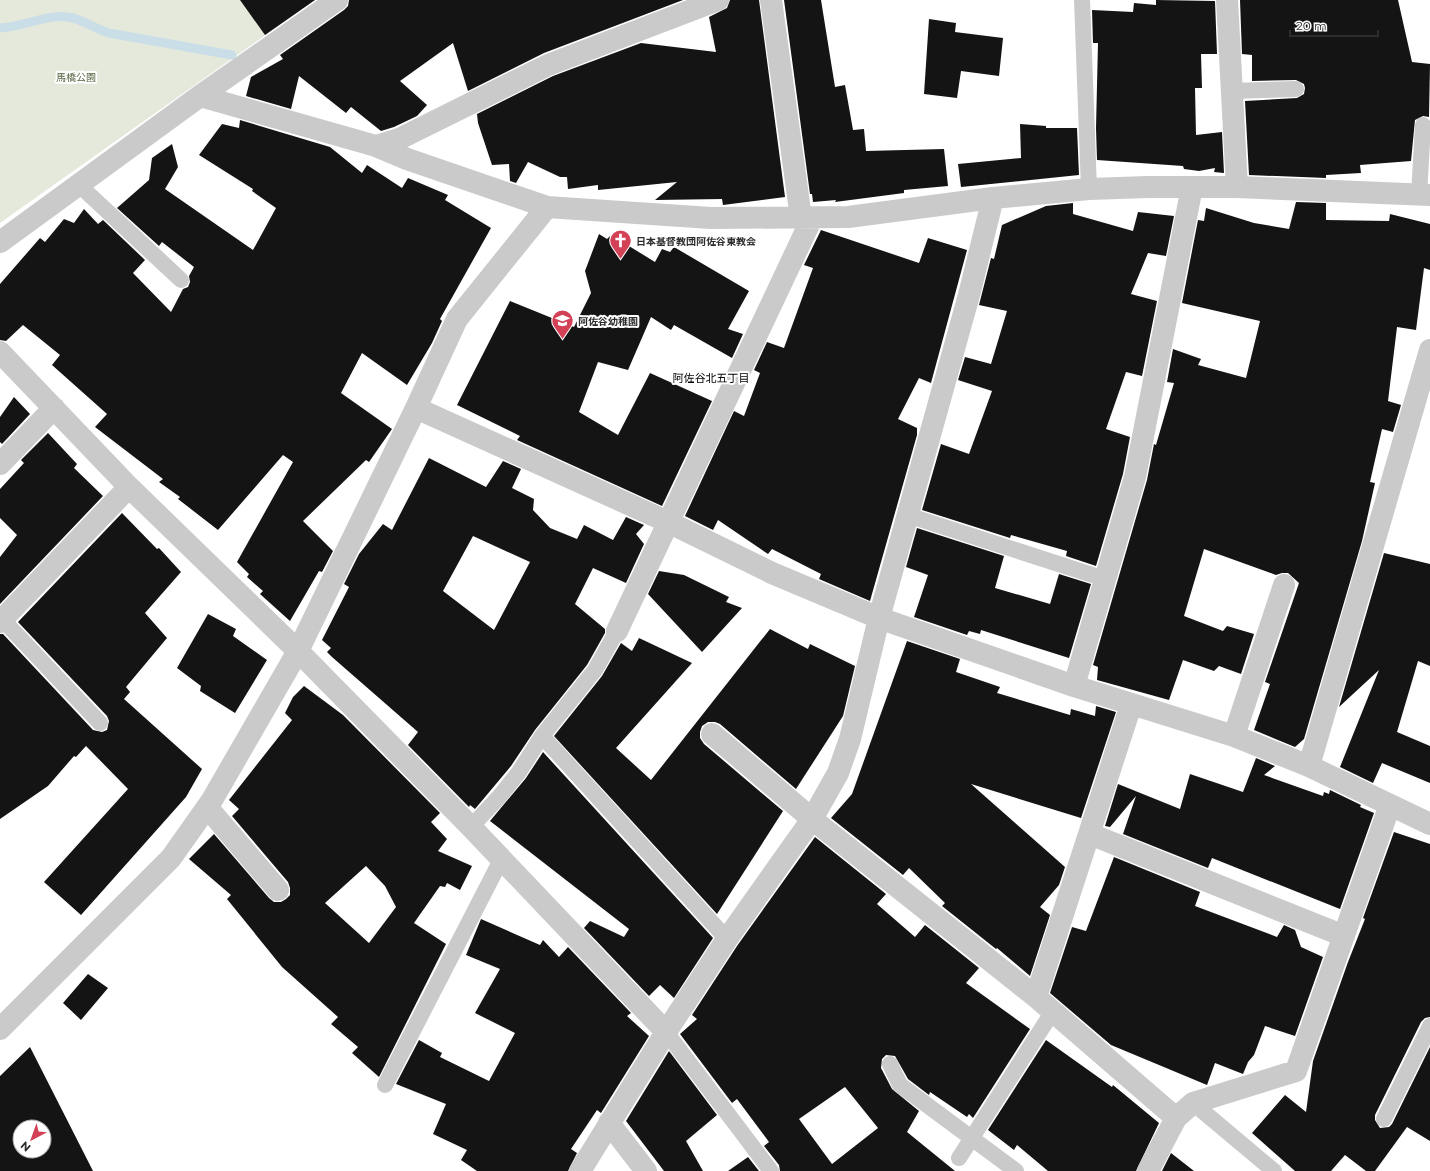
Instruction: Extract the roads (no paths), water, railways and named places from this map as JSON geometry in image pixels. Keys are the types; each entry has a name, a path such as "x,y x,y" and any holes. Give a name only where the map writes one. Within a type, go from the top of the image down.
{"street":[{"path":"0,242 200,96 337,0"},
{"path":"376,146 399,139 548,65 718,0"},
{"path":"617,631 807,218 771,0"},
{"path":"1227,0 1237,187"},
{"path":"200,96 376,146 414,161 547,207 711,218 807,218 848,217 993,198 1089,189 1237,187 1425,195"},
{"path":"1074,686 1135,477 1192,187"},
{"path":"580,1171 666,1032 728,939 812,819 838,773 850,739 879,618 969,295 993,198"},
{"path":"0,1029 171,858 207,807 298,651 416,408 457,319 547,207"},
{"path":"1309,766 1430,350"},
{"path":"0,352 129,487 298,651 471,827 666,1032"},
{"path":"0,464 54,408"},
{"path":"416,408 668,522 772,573 879,618 1074,686 1234,736 1309,766 1430,824"},
{"path":"1,620 129,487"},
{"path":"1234,736 1284,586"},
{"path":"1044,1004 1090,834 1132,705"},
{"path":"712,734 812,819 1044,1004 1176,1118"},
{"path":"1148,1171 1176,1118 1194,1103 1296,1071 1390,805"},
{"path":"207,807 278,890"},
{"path":"1090,834 1344,936"},
{"path":"610,1123 646,1171"}],"lane":[{"path":"1082,0 1089,189"},
{"path":"1232,91 1296,89"},
{"path":"1423,125 1425,195"},
{"path":"78,184 181,280"},
{"path":"907,515 1105,579"},
{"path":"1,620 100,723"},
{"path":"471,827 499,797 519,772 542,736 595,670 617,631"},
{"path":"542,736 728,939"},
{"path":"385,1085 501,860"},
{"path":"959,1158 971,1139 1044,1004"},
{"path":"1384,1119 1430,1026"},
{"path":"666,1032 771,1171"},
{"path":"890,1064 900,1085 1016,1171"},
{"path":"1194,1103 1274,1171"}],"waterway":[{"path":"0,28 52,17 68,17 79,20 109,33 232,55"}],"place":[{"name":"日本基督教団阿佐谷東教会","path":"621,260"},
{"name":"阿佐谷幼稚園","path":"562,340"}],"district":[{"name":"阿佐谷北五丁目","path":"711,378"}],"park label":[{"name":"馬橋公園","path":"76,77"}]}
